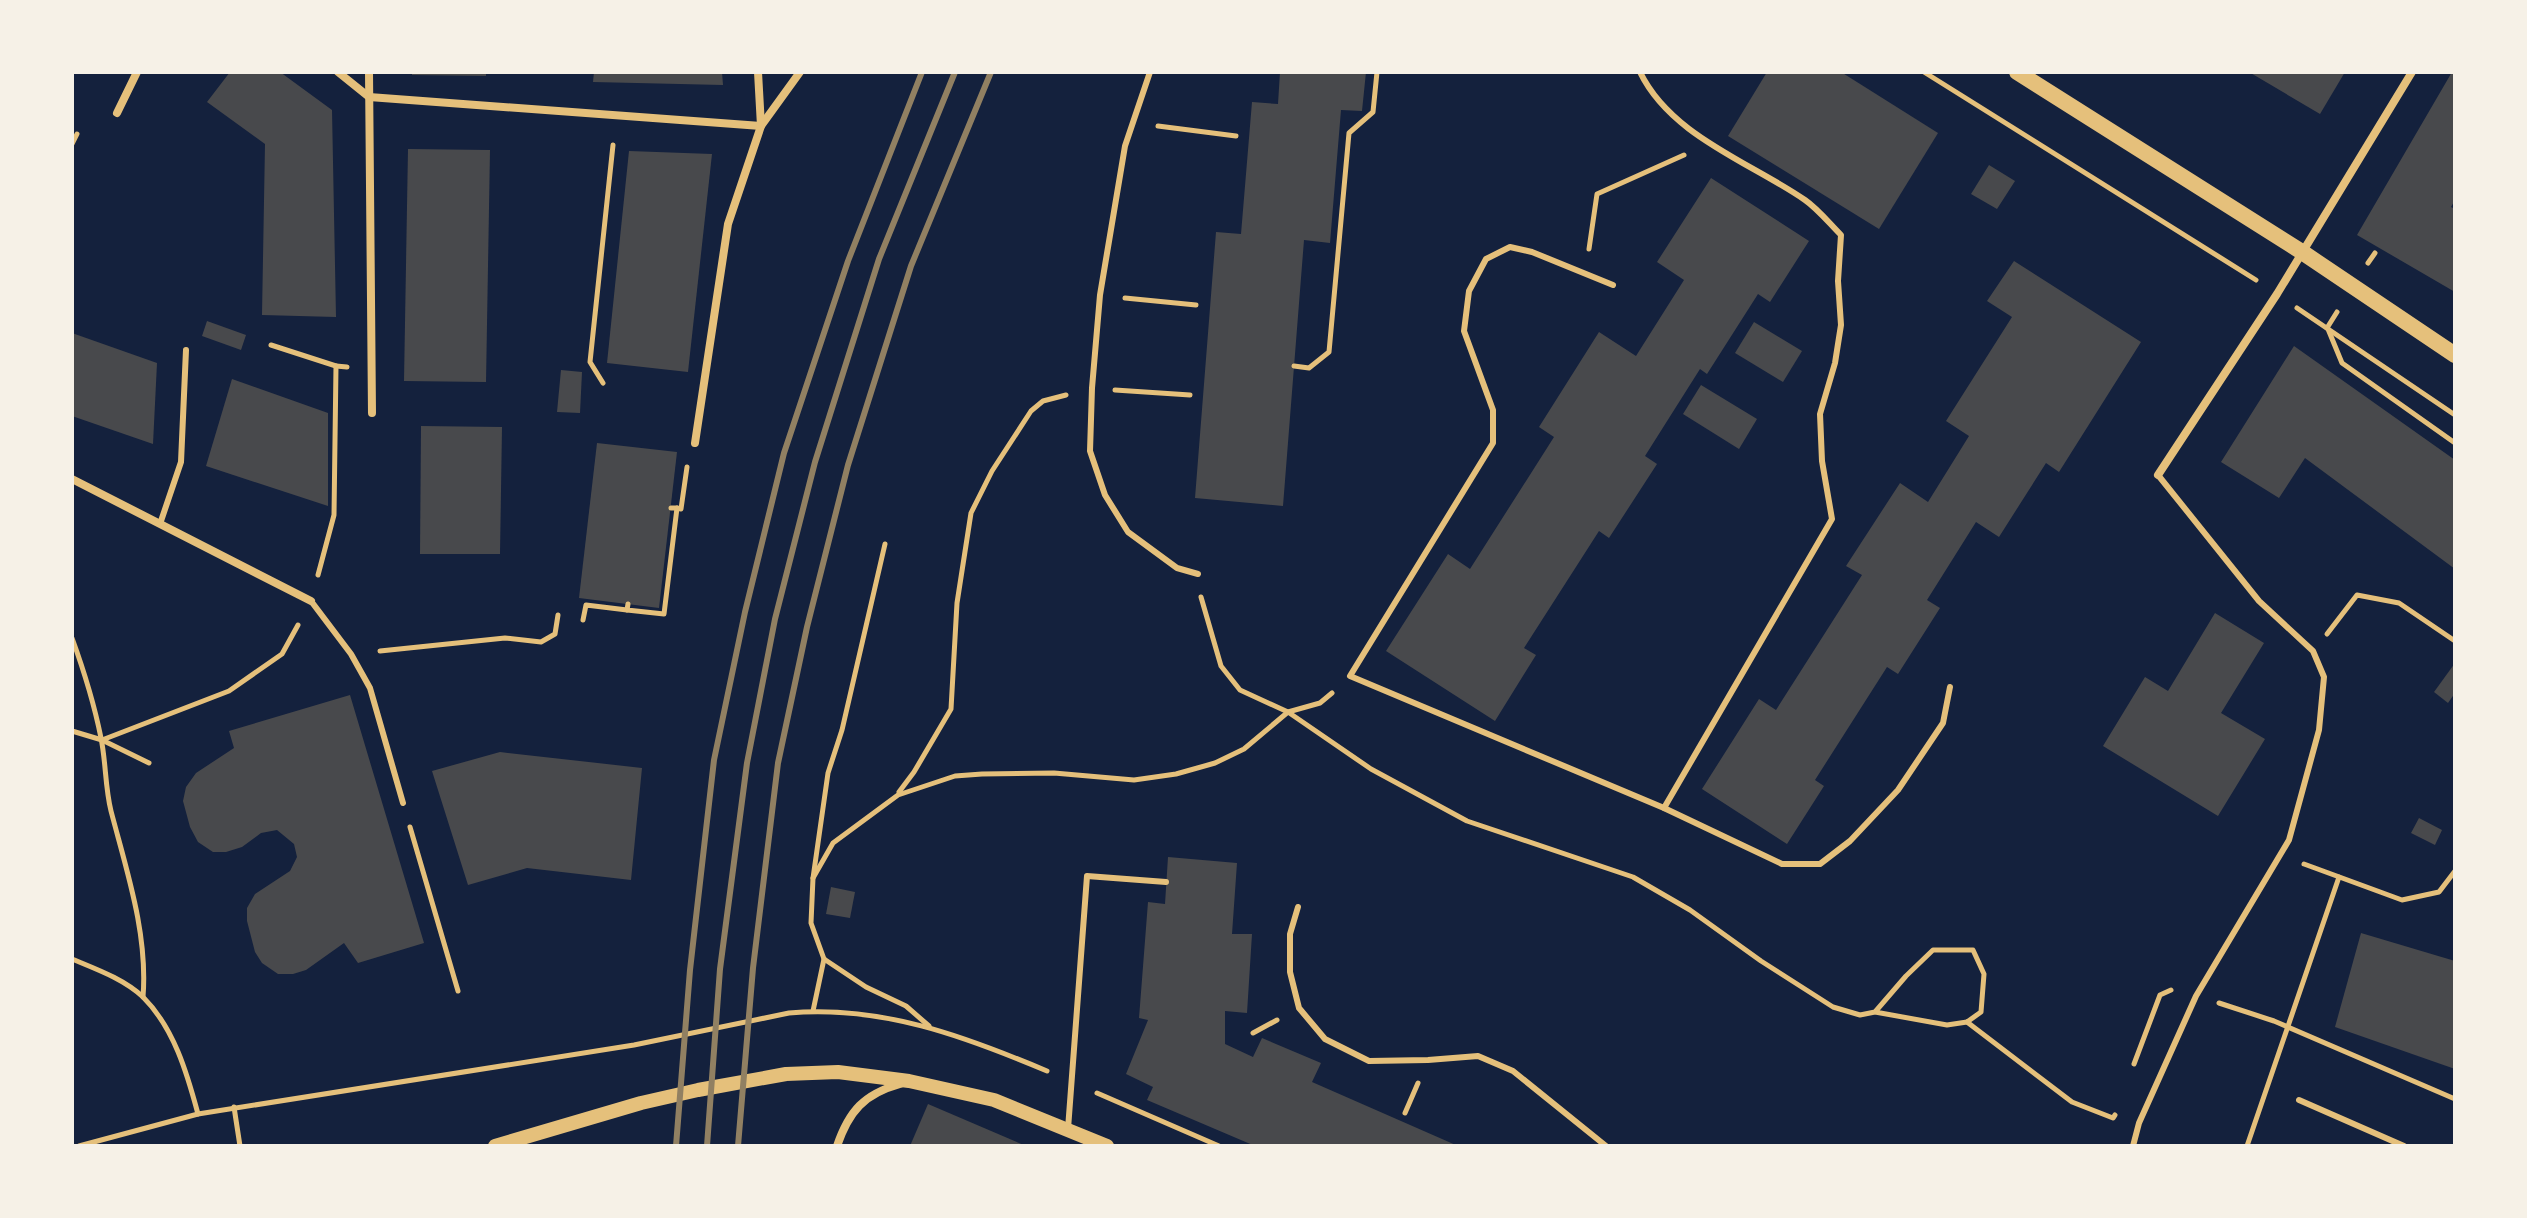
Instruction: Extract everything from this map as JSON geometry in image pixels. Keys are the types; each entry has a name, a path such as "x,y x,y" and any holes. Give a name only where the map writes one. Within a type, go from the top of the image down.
{"main road":[{"path":"2017,72 2302,252 2455,355"}],"street":[{"path":"117,113 137,72"},
{"path":"338,72 369,97 761,126"},
{"path":"369,72 372,413"},
{"path":"758,72 761,126"},
{"path":"695,443 728,224 761,126 800,72"},
{"path":"2158,475 2277,294 2412,72"},
{"path":"72,479 311,601"},
{"path":"495,1146 504,1146 641,1103 786,1074 838,1072 909,1081 994,1100 1107,1146"},
{"path":"837,1146 843,1127 859,1105 877,1090 909,1081"}],"lane":[{"path":"1150,72 1125,146 1100,295 1090,451 1105,495 1128,532 1177,568 1198,574"},
{"path":"1640,72 1647,86 1680,121 1809,203 1841,235 1838,281 1841,325 1835,363 1820,414 1822,461 1832,519 1664,808"},
{"path":"1613,285 1532,252 1510,247 1486,259 1469,291 1464,331 1493,410 1493,443 1350,676 1664,808 1782,864 1820,864 1850,841 1898,790 1943,723 1950,687"},
{"path":"160,524 181,462 186,350"},
{"path":"2133,1146 2139,1123 2196,996 2289,840 2319,730 2324,677 2313,651 2259,601 2158,475"},
{"path":"311,601 351,654 370,688 403,803"},
{"path":"1068,1129 1087,876 1166,882"},
{"path":"1298,907 1290,934 1290,972 1299,1008 1325,1039 1369,1061 1478,1056 1513,1071 1606,1146"},
{"path":"2299,1100 2404,1146"}],"path":[{"path":"1294,366 1309,368 1329,352 1349,133 1373,112 1377,72"},
{"path":"1924,72 2157,216 2455,415"},
{"path":"1133,123 1236,136"},
{"path":"72,144 77,134"},
{"path":"603,383 590,362 613,145"},
{"path":"1590,242 1597,194 1684,155"},
{"path":"1100,295 1196,305"},
{"path":"2327,328 2342,363 2455,443"},
{"path":"271,345 336,366"},
{"path":"311,601 334,515 336,374"},
{"path":"898,795 951,709 957,603 971,513 992,471 1031,411 1043,401 1092,388 1190,395"},
{"path":"583,620 586,605 627,607 664,614 674,508 681,509 686,479"},
{"path":"813,1011 824,959 811,923 813,878 828,773 842,730 885,544"},
{"path":"1198,574 1200,595 1221,666 1240,690 1288,712 1371,769 1467,821 1633,877 1690,910 1833,1007 1860,1015 1875,1012 1947,1025 1967,1022 1981,1012 1984,974 1973,950 1933,950 1875,1012"},
{"path":"2313,651 2357,595 2399,603 2455,641"},
{"path":"351,654 480,639 541,642 555,634 558,615"},
{"path":"72,638 89,684 102,740 110,807 130,879 145,968 143,997"},
{"path":"102,740 229,691 282,654"},
{"path":"813,878 833,843 898,795 955,776 1054,773 1134,780 1176,774 1215,763 1244,749 1288,712 1320,703 1350,676"},
{"path":"72,731 102,740 149,763"},
{"path":"414,841 458,991"},
{"path":"2281,855 2402,900 2439,892 2455,871"},
{"path":"2247,1146 2339,877"},
{"path":"72,959 117,979 143,997 172,1039 184,1063 198,1114"},
{"path":"824,959 866,987 906,1006 933,1029"},
{"path":"2129,1077 2160,995"},
{"path":"79,1146 234,1107 634,1045 789,1013 831,1010 905,1021 982,1044 1219,1146"},
{"path":"2242,1011 2274,1021 2455,1099"},
{"path":"1967,1022 2072,1102 2113,1118 2119,1104"},
{"path":"234,1107 240,1146"}],"building":[{"path":"230,72 280,72 332,110 336,317 262,315 265,144 207,102"},
{"path":"412,72 486,72 486,76 412,75"},
{"path":"594,72 722,72 723,85 593,82"},
{"path":"1280,72 1366,72 1362,111 1341,110 1330,243 1304,240 1283,506 1195,498 1216,232 1241,234 1252,102 1278,104"},
{"path":"1767,72 1841,72 1938,133 1879,229 1728,136"},
{"path":"2249,72 2345,72 2320,114"},
{"path":"2452,72 2455,72 2455,200 2451,207 2455,209 2455,292 2357,235"},
{"path":"408,149 490,150 486,382 404,381"},
{"path":"629,151 712,154 688,372 607,363"},
{"path":"1989,165 2015,181 1997,209 1971,194"},
{"path":"1711,178 1809,241 1770,302 1758,294 1707,374 1700,369 1645,456 1657,464 1609,538 1599,531 1524,648 1536,655 1495,721 1386,651 1448,554 1470,569 1554,437 1539,427 1599,332 1636,356 1684,280 1657,262"},
{"path":"2014,261 2141,342 2059,472 2046,463 1999,537 1976,522 1927,600 1940,608 1898,674 1887,667 1815,780 1824,786 1787,844 1702,789 1759,699 1776,710 1862,575 1846,566 1900,483 1928,502 1969,436 1946,421 2012,317 1987,301"},
{"path":"207,321 246,335 241,350 202,336"},
{"path":"1754,322 1802,351 1783,382 1735,353"},
{"path":"72,333 157,363 153,444 72,416"},
{"path":"2294,346 2455,460 2455,569 2305,458 2279,498 2221,462"},
{"path":"561,370 582,372 580,413 557,412"},
{"path":"232,379 328,413 328,506 206,466"},
{"path":"1701,385 1757,419 1739,449 1683,414"},
{"path":"421,426 502,427 500,554 420,554"},
{"path":"597,443 677,452 659,608 579,598"},
{"path":"2215,613 2264,643 2221,713 2265,739 2218,816 2103,746 2145,677 2168,691"},
{"path":"2455,663 2455,693 2448,703 2434,692"},
{"path":"350,695 424,943 358,963 344,943 306,970 278,974 262,963 255,952 247,908 255,894 290,871 297,857 294,844 277,830 261,833 242,847 213,852 198,842 190,827 183,801 186,787 196,773 234,748 229,731"},
{"path":"500,752 642,768 631,880 527,868 468,885 432,771"},
{"path":"2419,818 2442,830 2435,845 2411,833"},
{"path":"1168,857 1237,863 1232,934 1252,934 1247,1013 1225,1011 1225,1044 1253,1057 1262,1038 1321,1063 1312,1082 1458,1146 1255,1146 1147,1100 1153,1087 1126,1074 1148,1020 1139,1018 1148,902 1165,904"},
{"path":"831,887 855,892 850,918 826,914"},
{"path":"2361,933 2455,961 2455,1069 2335,1027"},
{"path":"928,1104 1026,1146 910,1146"}],"railway":[{"path":"676,1146 690,970 714,760 745,612 784,453 848,261 922,72"},
{"path":"707,1146 720,969 747,763 775,619 815,462 879,259 955,72"},
{"path":"738,1146 753,968 778,763 807,627 848,465 911,266 991,72"}]}
